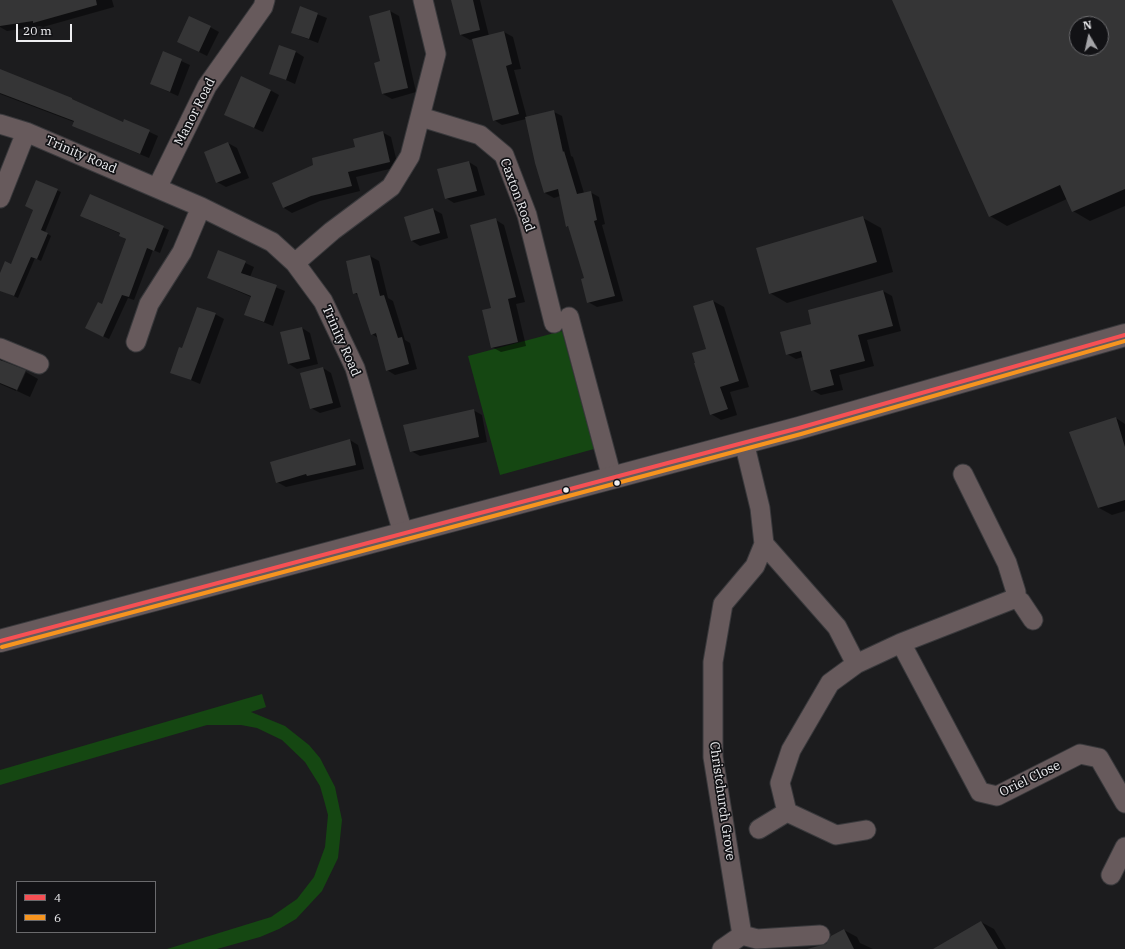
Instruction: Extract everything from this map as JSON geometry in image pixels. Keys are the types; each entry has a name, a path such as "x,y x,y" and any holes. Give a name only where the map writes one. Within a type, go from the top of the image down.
{"street":[{"name":"Manor Road","path":"157,188 207,86 263,7 265,0"},
{"path":"295,263 332,231 391,187 410,156 436,54 423,0"},
{"name":"Caxton Road","path":"421,117 480,135 504,155 561,320 612,478"},
{"name":"Trinity Road","path":"0,124 26,132 201,207 272,242 295,263 323,301 356,368 403,533"},
{"path":"0,198 26,132"},
{"path":"136,342 149,304 182,252 201,207"},
{"path":"0,641 612,478 1125,335"},
{"path":"0,348 39,364"},
{"name":"Christchurch Grove","path":"742,935 714,757 713,662 723,604 755,566 764,544 760,508 744,442"},
{"path":"963,474 1006,563 1014,586 1016,598 1022,602 1033,620"},
{"path":"764,544 837,627 856,664"},
{"path":"787,812 780,784 791,750 830,682 856,664 901,643 1016,598"},
{"name":"Oriel Close","path":"901,643 980,792 998,796 1080,754 1100,758 1125,803"},
{"path":"759,830 787,812"},
{"path":"787,812 836,835 866,830"},
{"path":"1111,875 1125,847"},
{"path":"722,949 742,935 757,938 820,935"}],"green space":[{"path":"562,331 594,449 500,475 468,356"},
{"path":"262,694 266,707 251,712 285,726 309,745 320,758 335,787 342,820 338,858 322,891 296,919 279,929 260,937 217,949 167,949 271,917 297,899 314,877 325,847 328,815 320,786 305,762 282,740 257,728 241,725 207,725 0,785 0,770"}],"building":[{"path":"0,0 96,0 97,5 33,23 33,21 0,26"},
{"path":"451,0 473,0 480,30 460,35"},
{"path":"892,0 1125,0 1125,189 1072,212 1060,185 989,217"},
{"path":"300,6 318,13 309,39 291,33"},
{"path":"390,10 408,88 382,94 374,63 380,61 369,16"},
{"path":"189,16 211,26 199,52 177,42"},
{"path":"504,31 512,64 506,66 519,114 493,121 472,39"},
{"path":"279,45 296,51 286,80 269,74"},
{"path":"163,51 182,59 170,92 150,84"},
{"path":"0,69 72,98 123,122 124,119 150,130 140,154 72,126 74,121 0,93"},
{"path":"241,76 271,90 254,128 224,115"},
{"path":"554,110 563,152 564,151 577,194 591,191 597,220 594,221 615,296 587,303 581,279 584,278 568,226 566,227 558,189 544,193 535,163 525,117"},
{"path":"383,131 390,162 348,172 352,186 311,196 283,208 272,183 313,165 312,158 355,147 353,139"},
{"path":"228,142 241,173 216,183 204,152"},
{"path":"469,161 477,191 445,199 437,169"},
{"path":"36,180 58,189 41,230 48,233 37,259 31,257 14,296 0,291 0,273 5,261 11,264 33,210 25,206"},
{"path":"90,194 164,226 154,251 147,248 129,297 122,295 103,337 85,328 98,302 102,304 126,239 119,236 120,233 80,216"},
{"path":"433,208 440,233 411,241 404,217"},
{"path":"863,216 877,262 769,294 756,248"},
{"path":"496,218 516,297 508,299 518,342 491,348 482,310 491,308 470,225"},
{"path":"218,250 246,261 241,273 277,285 264,322 244,315 251,296 207,278"},
{"path":"370,255 380,296 384,295 398,338 402,337 409,364 386,371 376,333 371,335 357,293 353,294 346,261"},
{"path":"883,290 893,326 858,335 865,361 830,370 834,385 811,391 801,351 786,355 780,332 811,324 808,310"},
{"path":"713,300 739,381 720,387 728,409 710,415 692,353 706,349 693,306"},
{"path":"197,307 216,313 191,380 170,373 179,347 182,348"},
{"path":"302,327 310,359 288,364 280,332"},
{"path":"0,360 26,370 17,390 0,383"},
{"path":"323,367 333,403 310,409 300,373"},
{"path":"474,409 479,437 410,452 403,425"},
{"path":"1116,417 1125,447 1125,500 1098,508 1069,432"},
{"path":"350,439 356,465 307,476 306,474 276,483 270,462"},
{"path":"981,921 998,949 933,949"},
{"path":"844,929 854,949 807,949 826,944 831,936"}],"transit line":[{"name":"4","path":"0,641 799,428 1125,335"},
{"name":"6","path":"2,647 801,434 1125,341"}]}
